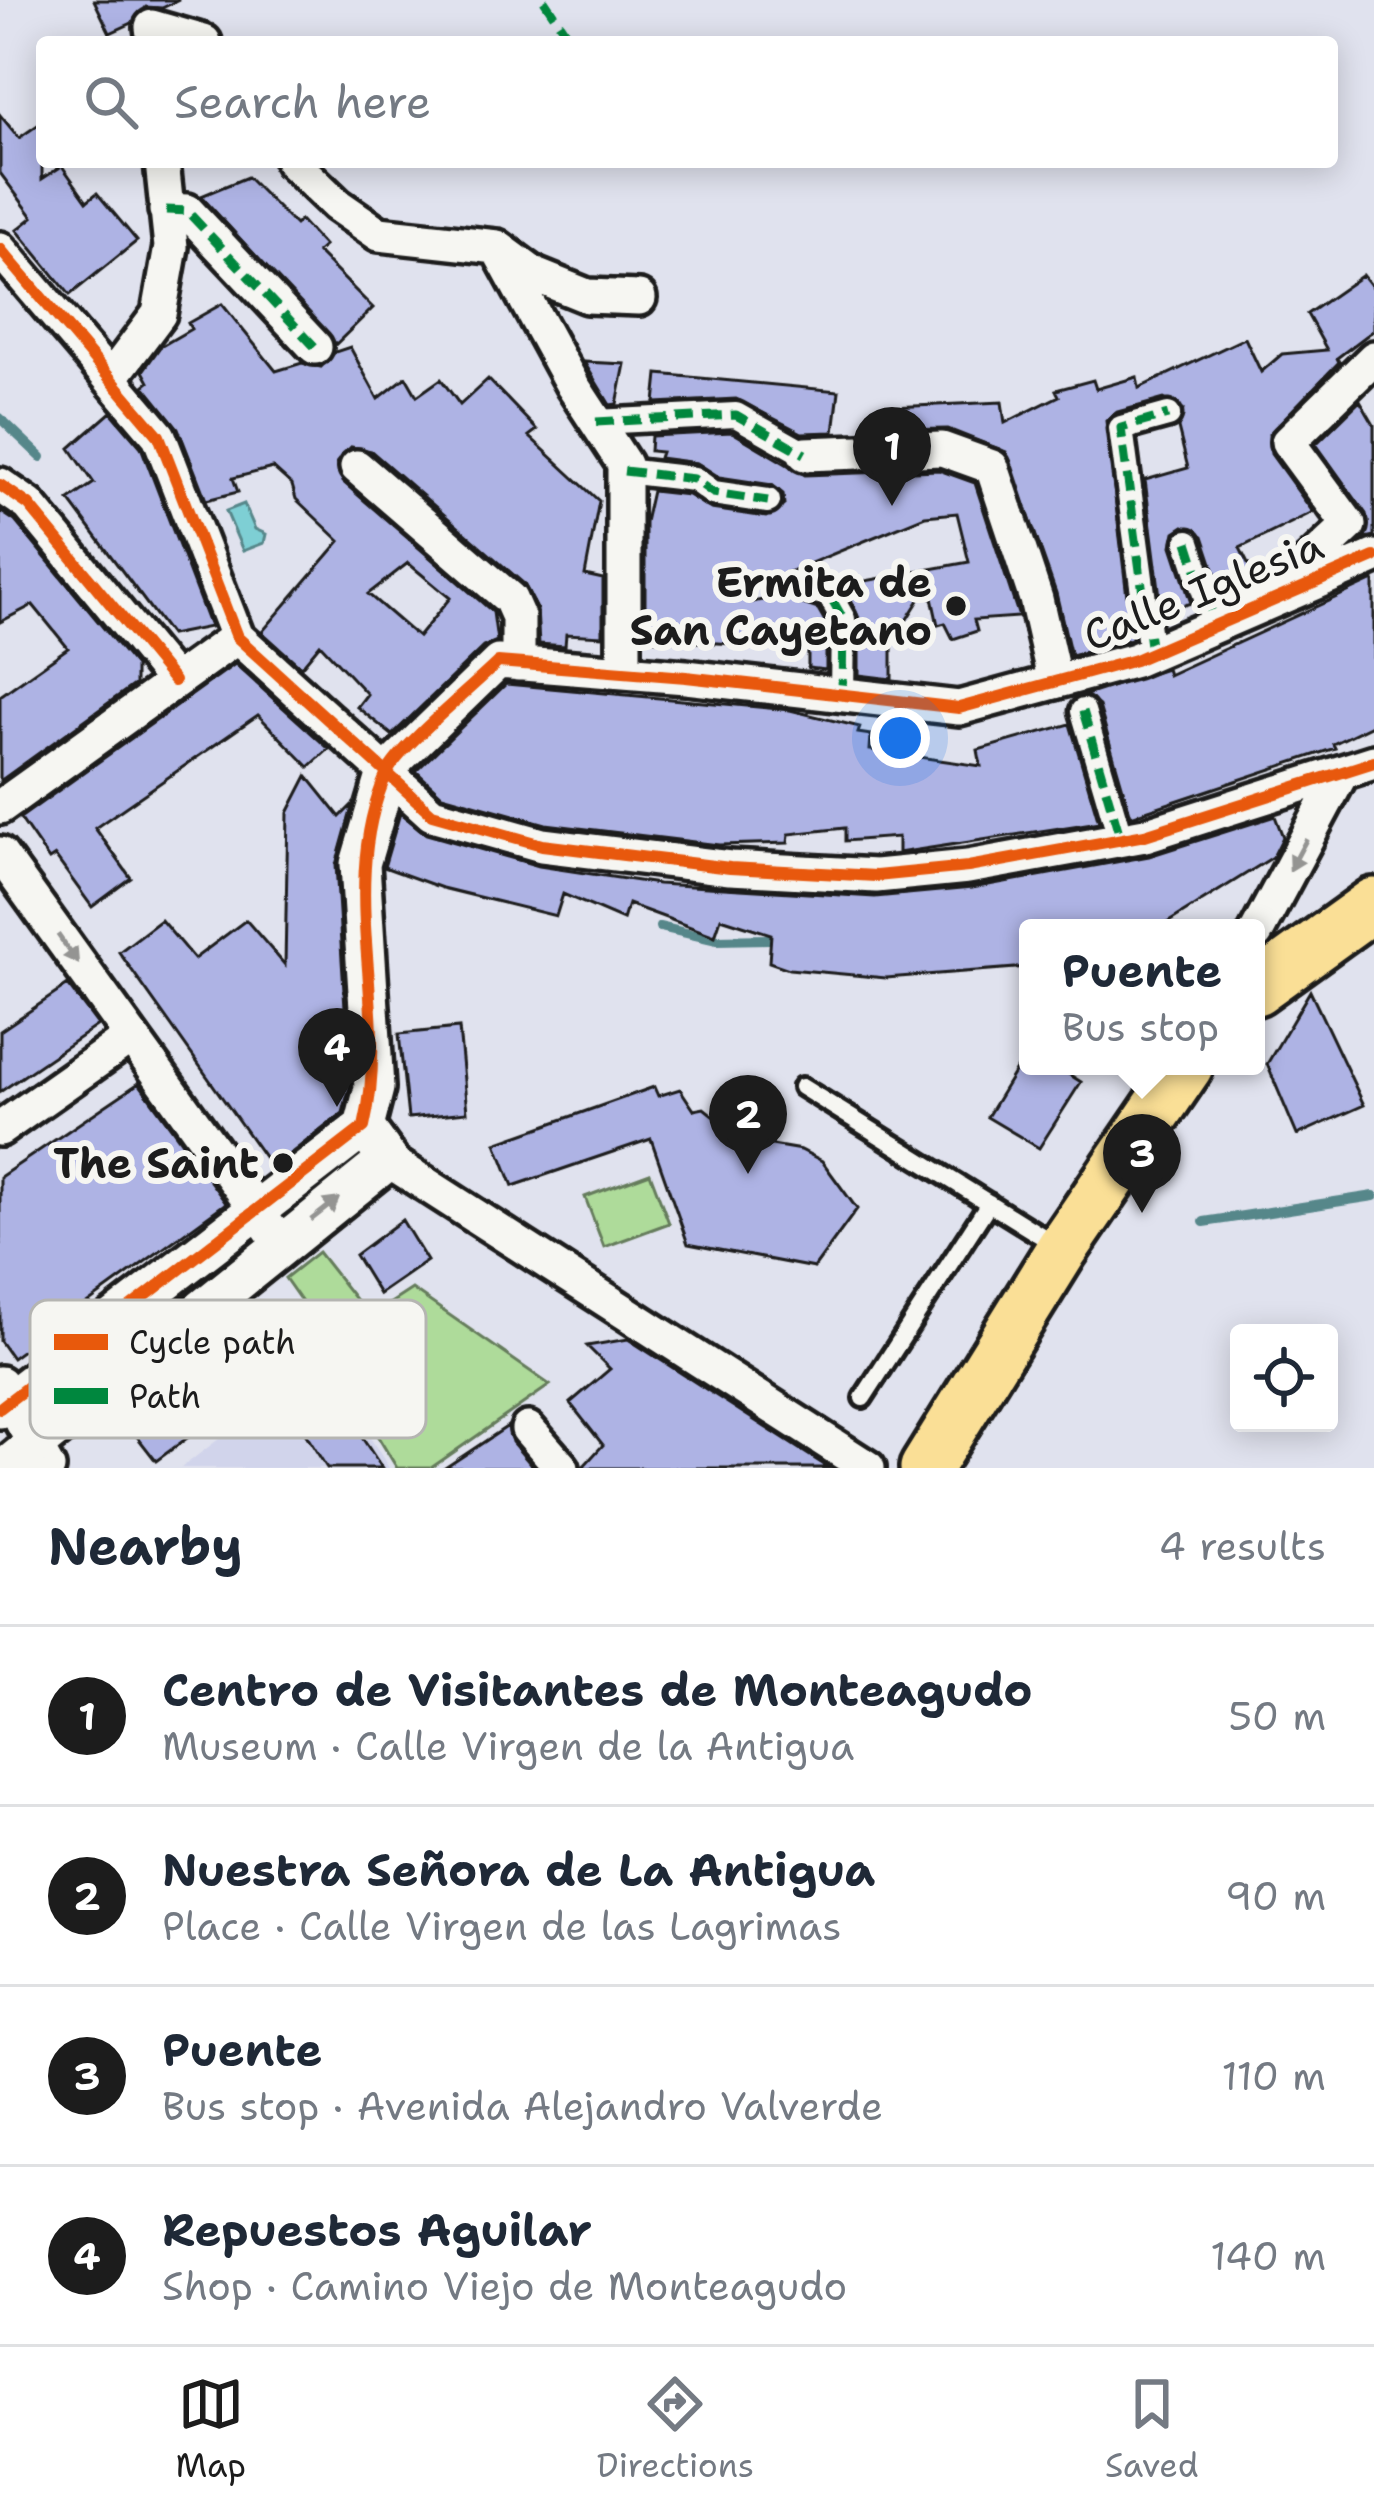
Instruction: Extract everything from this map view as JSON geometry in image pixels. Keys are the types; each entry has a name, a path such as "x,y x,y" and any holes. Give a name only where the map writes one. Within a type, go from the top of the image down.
{"main road":[{"path":"1265,983 1374,904"},
{"path":"926,1468 1062,1249 1180,1075"}],"street":[{"path":"153,36 152,27 183,36"},
{"path":"111,378 159,314 171,247 162,168"},
{"path":"298,168 337,205 380,234 497,247 535,275 586,296 639,298"},
{"path":"166,210 187,212 315,346"},
{"path":"497,247 624,471 624,672"},
{"path":"0,249 159,436 237,637 388,769 432,814 542,845 730,868 876,876 968,867 1120,840 1374,762"},
{"path":"1266,603 1361,518 1288,442 1374,358"},
{"path":"596,422 736,415 805,454 941,449 992,466 1036,598 1054,682"},
{"path":"1151,653 1120,428 1168,415"},
{"path":"196,1300 364,1127 374,1088 361,864 388,769 498,662 518,664 518,617 510,598 357,467"},
{"path":"624,471 694,478 713,493 768,501"},
{"path":"0,485 29,505 174,681"},
{"path":"1188,542 1216,625"},
{"name":"Calle Iglesia","path":"518,664 959,708 1151,653 1374,557"},
{"path":"810,590 829,594 843,619 842,694"},
{"path":"0,808 237,637"},
{"path":"1084,711 1120,840"},
{"path":"1263,919 1340,776"},
{"path":"0,854 270,1228"},
{"path":"0,1129 130,1037"},
{"path":"364,1127 388,1160 868,1468"},
{"path":"157,1300 388,1160"},
{"path":"30,1380 4,1397 29,1461 53,1438"},
{"path":"528,1429 562,1468"}],"lane":[{"path":"802,1087 1062,1249"},
{"path":"863,1398 989,1203"}],"shaded area":[{"path":"220,1438 370,1438 389,1468 181,1468"}],"green space":[{"path":"650,1173 669,1223 604,1247 585,1197"},
{"path":"318,1252 356,1300 300,1300 285,1278"},
{"path":"412,1289 550,1385 431,1468 397,1468 379,1438 426,1438 426,1300 395,1300"}],"water":[{"path":"244,504 255,529 266,534 264,543 243,551 226,511"}],"building":[{"path":"94,0 179,0 162,8 146,7 132,23 110,33"},
{"path":"0,115 19,138 36,126 36,168 42,168 42,179 63,168 87,201 97,193 137,241 70,295 17,230 33,217 0,173"},
{"path":"247,177 295,225 300,220 324,246 317,252 373,308 336,344 201,196"},
{"path":"1363,275 1374,289 1374,330 1337,358 1339,362 1269,434 1271,454 1313,512 1240,548 1258,584 1224,599 1203,536 1184,526 1175,532 1172,546 1191,603 1162,612 1145,480 1188,468 1178,428 1183,410 1164,399 1117,412 1106,421 1132,638 1128,640 1071,656 1056,593 1006,452 948,429 895,430 893,407 1002,402 1005,423 1059,396 1056,390 1093,380 1096,389 1137,377 1139,388 1245,338 1261,372 1282,354 1327,350 1307,314"},
{"path":"222,304 276,371 302,363 321,367 335,352 350,347 378,399 406,377 417,396 441,379 460,405 488,379 537,430 529,436 599,501 585,575 603,579 603,636 566,634 565,646 539,644 537,609 524,584 371,451 351,447 337,462 343,482 493,612 497,641 483,647 392,735 357,707 367,694 320,644 301,667 262,632 340,541 296,499 292,485 273,468 233,478 238,492 206,500 178,428 144,386 149,382 143,371 160,347 191,329 188,323","holes":["408,563 450,598 418,637 368,594"]},
{"path":"584,362 625,364 617,404 610,405"},
{"path":"658,374 839,391 834,432 802,433 736,399 655,403"},
{"path":"1360,401 1374,425 1374,536 1365,538 1366,514 1316,444"},
{"path":"111,412 141,447 210,627 170,635 69,500 94,483 70,448"},
{"path":"732,432 805,475 939,470 975,483 1019,617 974,620 977,631 953,639 945,623 938,625 929,584 892,643 892,679 859,675 859,618 843,585 969,562 957,513 925,516 748,589 752,602 794,594 800,603 818,609 826,623 826,670 808,668 808,648 645,639 645,522 652,491 688,495 711,509 766,517 784,505 783,494 772,485 719,477 697,463 659,458 661,452 650,451 651,436"},
{"path":"0,511 15,521 135,666 135,684 0,781 0,696 68,648 33,605 0,622"},
{"path":"1374,580 1374,724 1333,744 1335,748 1131,816 1099,706 1086,695 1166,669 1168,675"},
{"path":"235,664 329,749 309,767 258,715 95,828 131,878 92,907 55,856 49,860 20,818"},
{"path":"506,684 790,710 860,727 858,733 871,735 870,750 981,766 978,750 1070,724 1099,822 898,853 898,837 845,841 845,828 789,834 788,843 719,845 546,824 442,795 416,771"},
{"path":"307,776 340,817 353,804 336,865 350,1086 343,1113 272,1168 119,952 161,920 194,959 246,920 285,965 288,813"},
{"path":"400,813 426,834 539,866 658,884 875,897 972,888 1149,856 1275,816 1283,837 1273,857 1173,919 1019,919 1019,968 886,978 789,969 769,962 771,934 721,918 715,936 628,904 623,920 563,894 556,916 442,888 384,867"},
{"path":"68,985 98,1025 0,1092 0,1031"},
{"path":"1310,991 1364,1105 1297,1135 1267,1064"},
{"path":"459,1028 467,1112 408,1118 399,1034"},
{"path":"1018,1066 1019,1075 1070,1075 1081,1082 1039,1148 987,1117"},
{"path":"139,1083 226,1203 92,1300 30,1300 30,1345 12,1358 0,1341 0,1177"},
{"path":"654,1087 658,1096 680,1089 694,1110 704,1108 719,1120 725,1137 801,1150 822,1161 857,1209 814,1268 688,1244 651,1139 513,1186 496,1143"},
{"path":"402,1220 427,1261 379,1294 355,1255"},
{"path":"628,1339 829,1468 582,1468 603,1445 570,1403 610,1369 587,1346"},
{"path":"508,1426 512,1442 534,1468 445,1468"},
{"path":"138,1438 187,1438 156,1461"},
{"path":"308,1438 362,1438 382,1468 327,1468"}],"waterway":[{"path":"0,418 41,457"},
{"path":"660,927 716,940 769,939"},
{"path":"1204,1222 1374,1196"}],"marked path":[{"path":"544,0 568,36"},
{"path":"166,210 187,211 315,347"},
{"path":"596,422 736,415 805,454"},
{"path":"1151,653 1121,428 1168,415"},
{"path":"624,471 694,479 713,493 768,501"},
{"path":"1188,542 1215,625"},
{"path":"810,590 829,594 843,619 842,695"},
{"path":"1083,711 1121,840"}],"cycle path":[{"path":"0,249 159,436 237,637 432,814 542,845 730,868 876,876 968,867 1145,835 1374,762"},
{"path":"0,485 29,505 174,681"},
{"path":"140,1300 364,1127 371,1083 364,905 372,816 394,762 498,662 686,677 959,708 1135,660 1374,557"},
{"path":"0,1408 30,1385"}],"place":[{"name":"Centro de Visitantes de Monteagudo","path":"892,506"},
{"name":"Ermita de San Cayetano","path":"956,606"},
{"name":"Repuestos Aguilar","path":"337,1107"},
{"name":"The Saint","path":"283,1163"},
{"name":"Nuestra Señora de La Antigua","path":"748,1174"},
{"name":"Puente","path":"1142,1213"}]}
